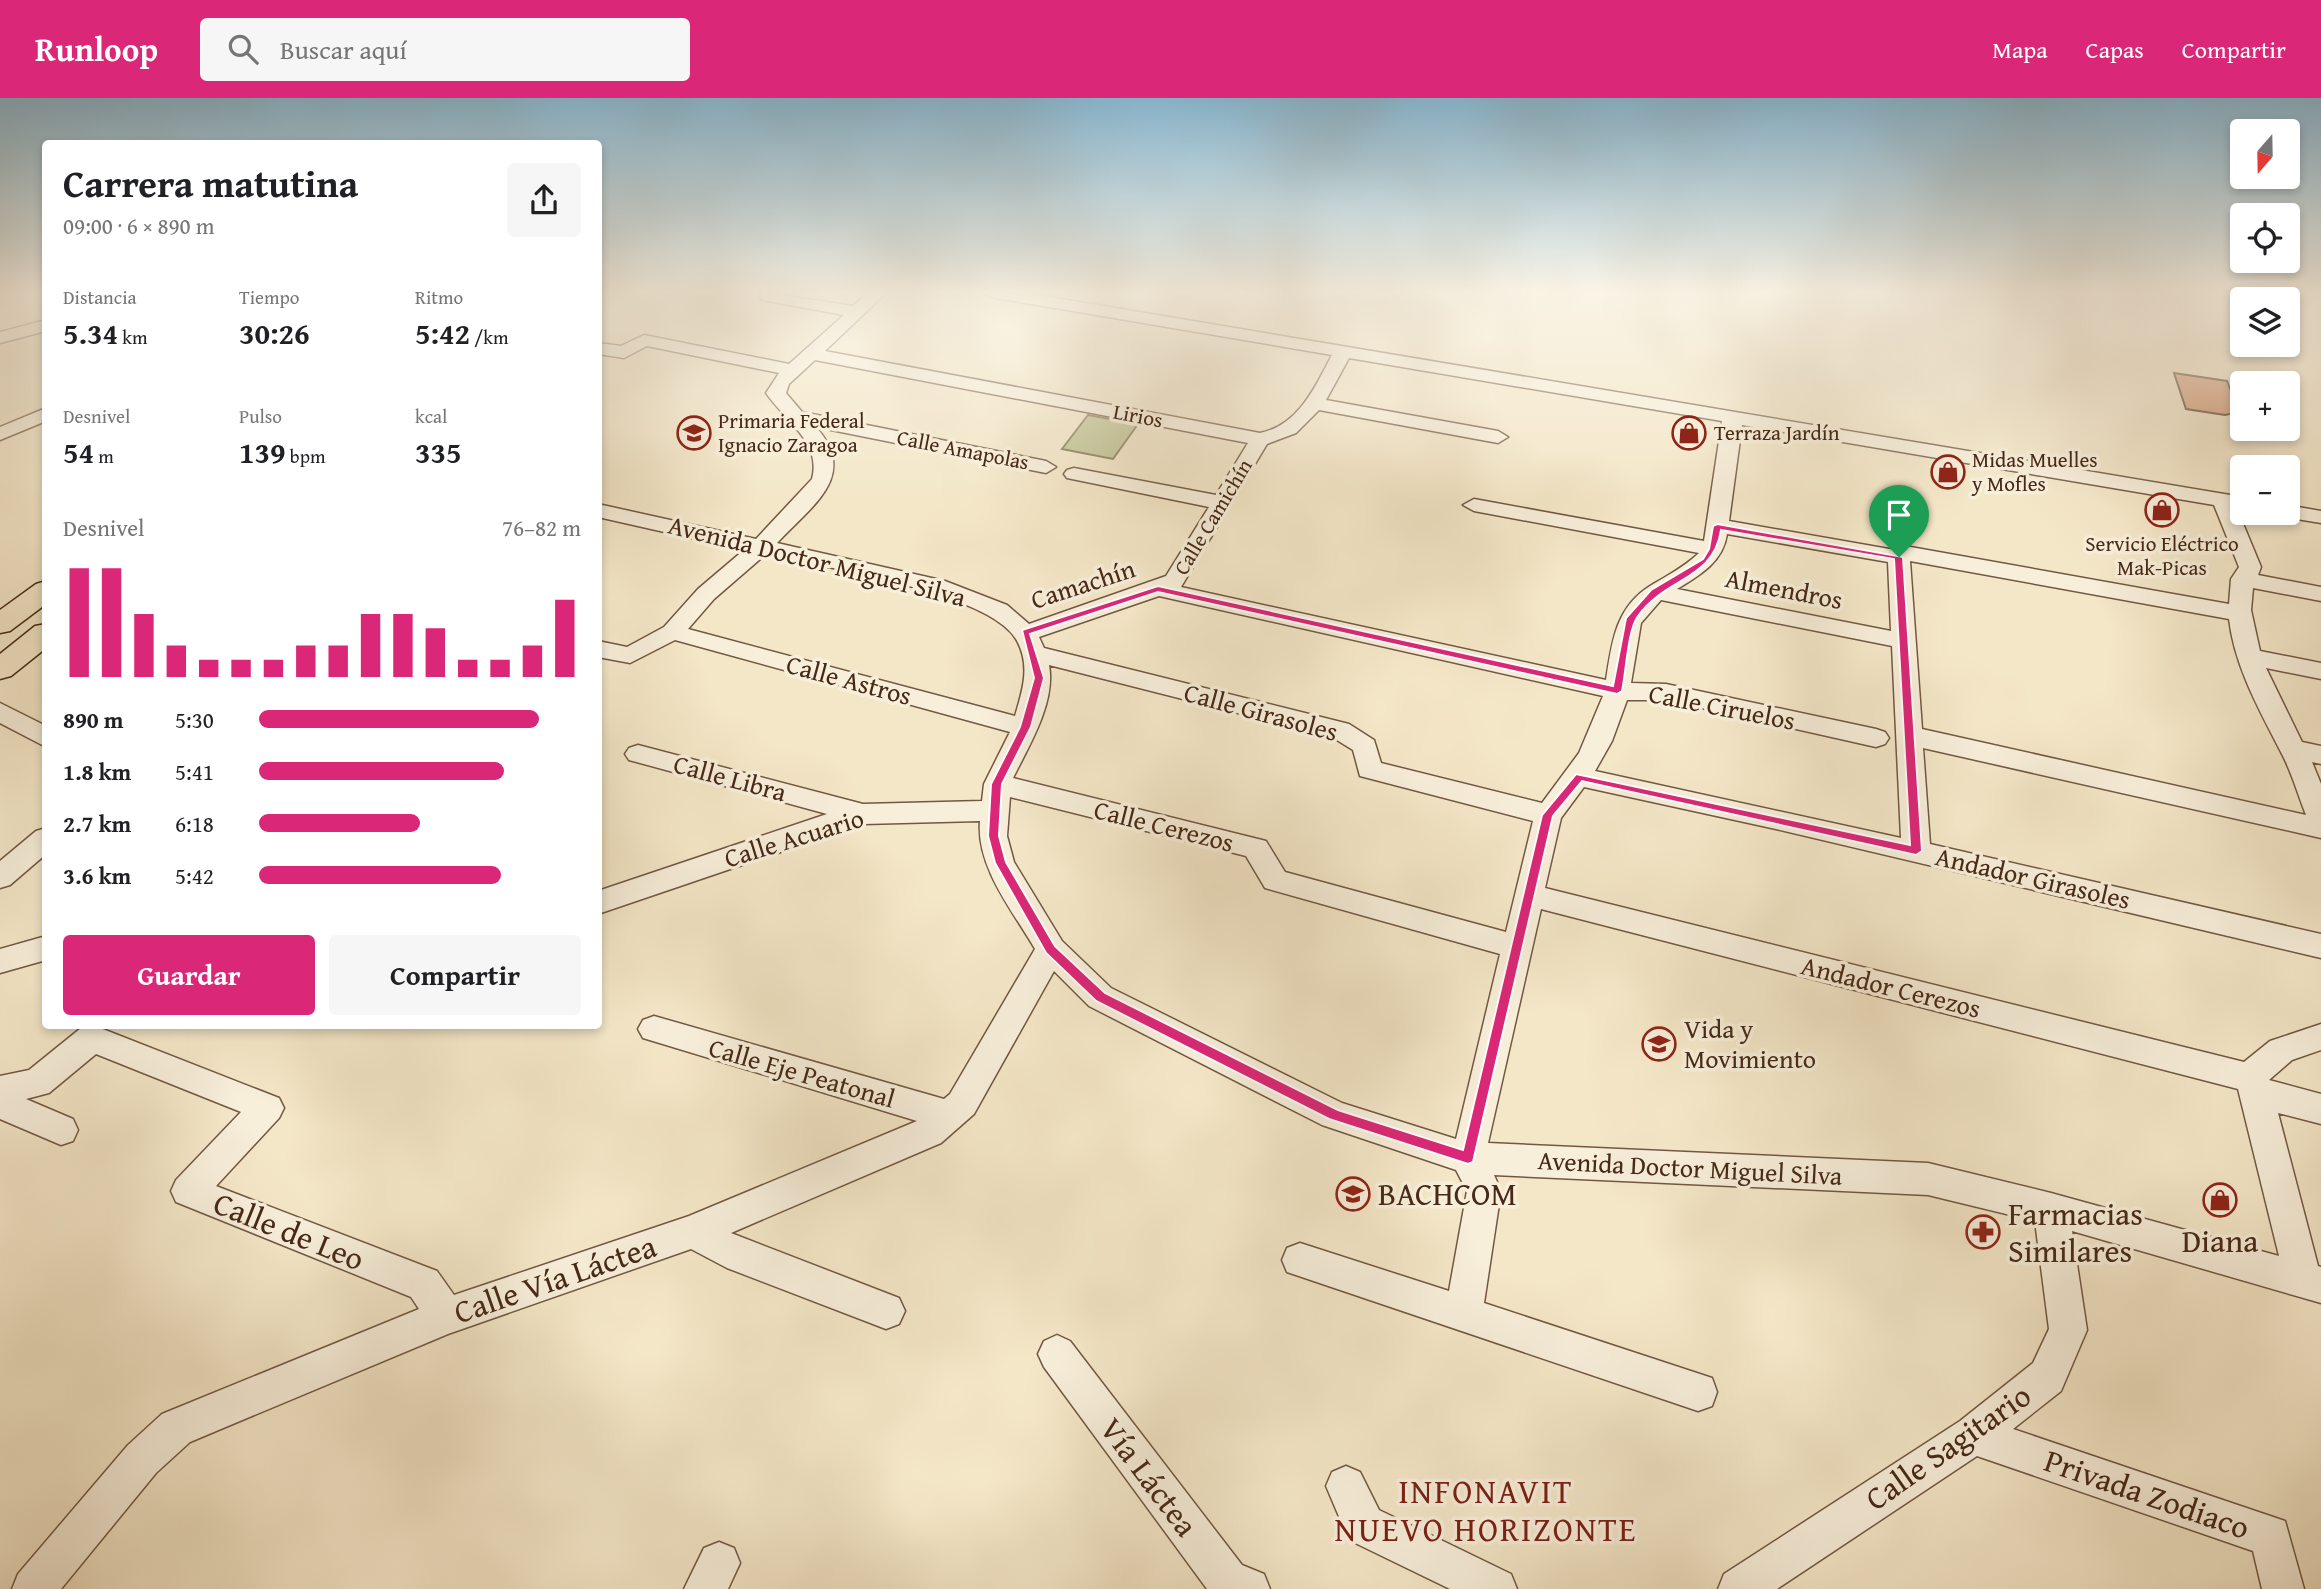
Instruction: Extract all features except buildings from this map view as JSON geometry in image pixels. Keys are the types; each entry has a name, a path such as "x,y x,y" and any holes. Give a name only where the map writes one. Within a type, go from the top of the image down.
{"main road":[{"path":"0,624 42,593"},
{"path":"0,669 42,636"}],"street":[{"path":"751,362 793,370"},
{"path":"602,650 630,655 672,632 706,594 762,546 807,499 827,469 825,450 776,393 780,382 803,362"},
{"name":"Lirios","path":"845,362 1260,439"},
{"name":"Calle Camichín","path":"1158,589 1181,575 1260,439 1279,438 1307,415 1338,362"},
{"path":"1426,362 1522,374 1733,416 1944,445"},
{"path":"1448,362 2230,495"},
{"path":"1314,403 1499,437"},
{"path":"0,435 42,416"},
{"path":"1464,1315 1484,1191 1468,1158 1548,815 1580,777 1607,727 1631,618 1655,592 1706,561 1714,549 1733,416"},
{"name":"Calle Amapolas","path":"798,417 1046,467"},
{"path":"1074,474 1222,503"},
{"path":"2300,495 2321,499"},
{"path":"1474,505 1714,549"},
{"name":"Avenida Doctor Miguel Silva","path":"602,511 966,595 999,610 1030,643 1039,678 1026,727 996,798 993,836 1000,863 1051,949 1100,997 1334,1115 1468,1158 1928,1179 2051,1209 2312,1282"},
{"path":"2300,513 2321,517"},
{"path":"2242,525 2250,567 2242,579 2238,600 2250,657 2272,715 2292,749 2321,817"},
{"path":"1717,526 1899,557 1905,553 2239,613"},
{"path":"1899,557 1907,734 1916,851"},
{"path":"2242,579 2321,594"},
{"name":"Camachín","path":"1030,643 1158,589"},
{"name":"Calle Ciruelos","path":"1158,589 1617,691 1666,691 1875,738"},
{"name":"Almendros","path":"1655,592 1903,641"},
{"name":"Calle Astros","path":"672,632 1026,727"},
{"name":"Calle Girasoles","path":"1030,643 1340,730 1365,746 1369,769 1548,815"},
{"path":"2250,657 2321,671"},
{"path":"0,712 42,736"},
{"path":"1907,734 2321,828"},
{"path":"2292,749 2321,755"},
{"name":"Calle Libra","path":"638,754 863,814"},
{"name":"Andador Girasoles","path":"1580,777 1916,851 2321,946"},
{"name":"Calle Acuario","path":"602,902 795,834 863,814 996,798"},
{"name":"Calle Cerezos","path":"996,798 1256,848 1275,880 1518,947"},
{"path":"0,877 42,841"},
{"name":"Andador Cerezos","path":"1530,895 2253,1086 2321,1109"},
{"path":"0,961 42,949"},
{"name":"Calle Vía Láctea","path":"33,1589 142,1459 176,1428 446,1316 693,1232 929,1132 962,1104 1051,949"},
{"name":"Calle Eje Peatonal","path":"654,1029 950,1116"},
{"path":"2312,1282 2253,1086 2259,1065 2283,1048 2321,1037"},
{"name":"Calle de Leo","path":"1,1090 37,1083 92,1038 267,1108 188,1191 424,1284 446,1316"},
{"path":"1,1090 6,1106 61,1130"},
{"name":"Calle Sagitario","path":"1739,1589 1974,1435 2047,1377 2068,1330 2051,1209"},
{"path":"693,1232 740,1256 886,1311"},
{"path":"1300,1260 1698,1392"},
{"name":"Vía Láctea","path":"1057,1354 1228,1582 1249,1589"},
{"name":"Privada Zodiaco","path":"1974,1435 2270,1536 2283,1589"},
{"path":"1346,1486 1364,1525 1496,1589"}],"green space":[{"path":"1088,415 1138,424 1113,459 1062,449"}],"place":[{"name":"Primaria Federal Ignacio Zaragoa","path":"694,433"},
{"name":"Terraza Jardín","path":"1689,433"},
{"name":"Midas Muelles y Mofles","path":"1948,472"},
{"name":"Servicio Eléctrico Mak-Picas","path":"2162,510"},
{"name":"Vida y Movimiento","path":"1659,1044"},
{"name":"BACHCOM","path":"1353,1194"},
{"name":"Diana","path":"2220,1200"},
{"name":"Farmacias Similares","path":"1983,1232"}],"district":[{"name":"INFONAVIT NUEVO HORIZONTE","path":"1486,1510"}],"route":[{"path":"1717,526 1899,557 1907,734 1916,851 1580,777 1548,815 1468,1158 1334,1115 1100,997 1051,949 1000,863 993,836 997,784 1026,727 1036,698 1039,678 1034,653 1025,632 1158,589 1617,691 1631,618 1655,592 1706,561 1714,549 1717,526"}]}
